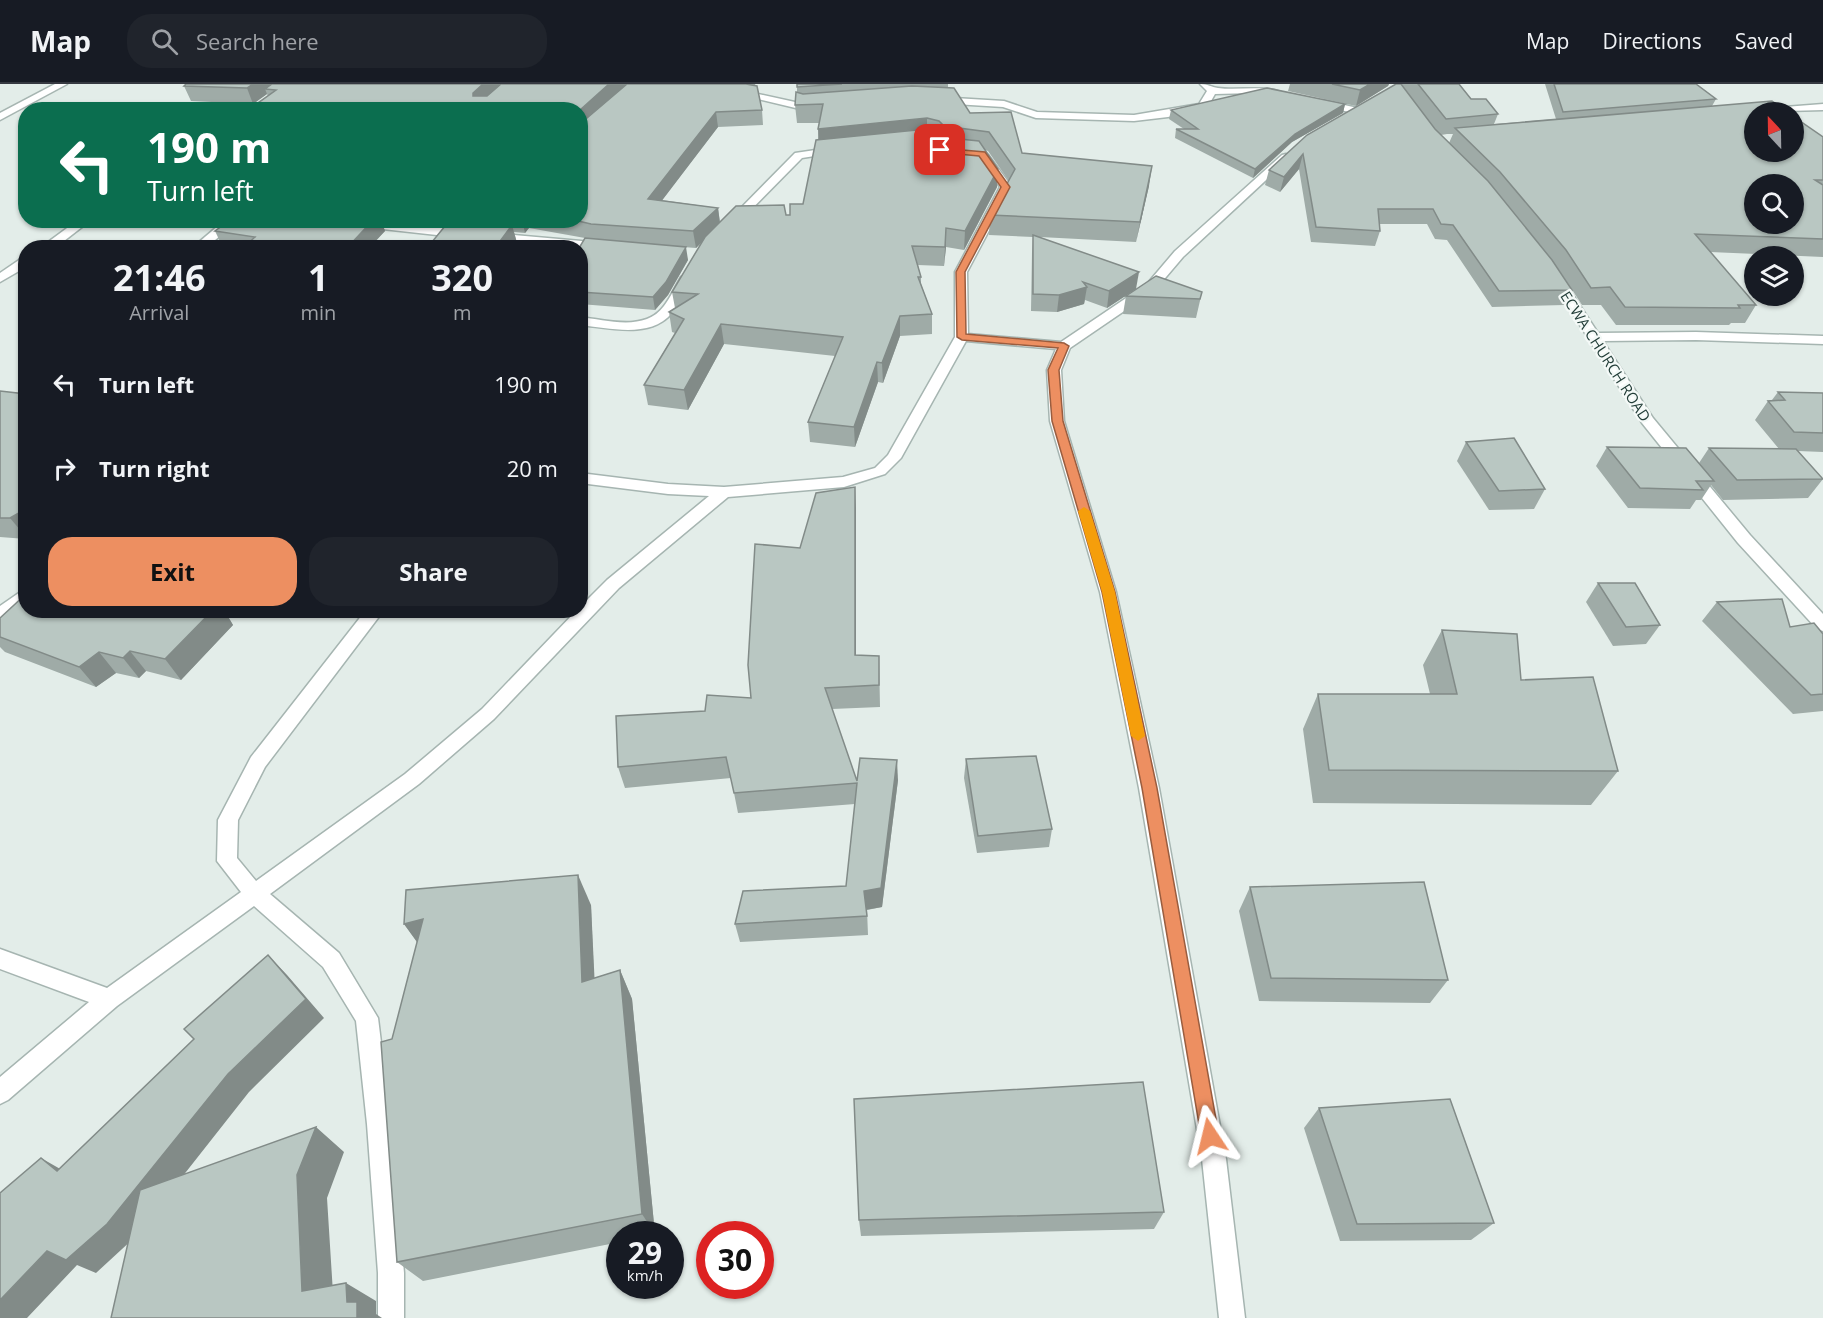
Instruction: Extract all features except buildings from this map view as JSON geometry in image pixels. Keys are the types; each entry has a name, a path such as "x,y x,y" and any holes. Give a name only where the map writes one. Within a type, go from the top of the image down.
{"street":[{"path":"28,102 62,84"},
{"path":"699,84 804,107 827,104"},
{"path":"924,100 1004,104 1036,115 1134,118 1168,114 1203,105 1208,87 1254,90 1288,96"},
{"path":"1338,122 1377,99"},
{"path":"1312,101 1358,111"},
{"path":"0,117 18,107"},
{"path":"1804,109 1823,107"},
{"path":"1232,1318 1214,1159 1149,788 1108,592 1058,421 1054,370 1064,346 1151,287 1179,254 1298,146"},
{"path":"724,230 799,155 843,149"},
{"path":"588,479 668,489 724,492 844,482 880,471 894,458 962,337 960,272 1006,187 982,154 969,152"},
{"path":"57,240 74,228"},
{"path":"208,240 223,228"},
{"path":"415,228 531,240"},
{"path":"588,246 618,249"},
{"name":"ECWA CHURCH ROAD","path":"1545,263 1647,420 1744,539 1823,625"},
{"path":"0,278 18,266"},
{"path":"588,322 637,326 652,321 665,313 689,273"},
{"path":"1594,337 1696,336 1823,340"},
{"path":"962,337 1064,346"},
{"path":"588,610 613,584 724,492"},
{"path":"0,615 18,600"},
{"path":"370,618 258,762 228,820 227,861 255,894 331,960 367,1018 379,1124 391,1273 391,1318"},
{"path":"0,1092 109,999 412,780 489,714 581,618"},
{"path":"0,959 109,999"}],"slow traffic":[{"path":"1084,511 1108,592 1138,736"}],"route":[{"path":"940,150 982,154 1006,187 960,272 962,337 1064,346 1054,370 1058,421 1108,592 1149,788 1210,1136"}]}
